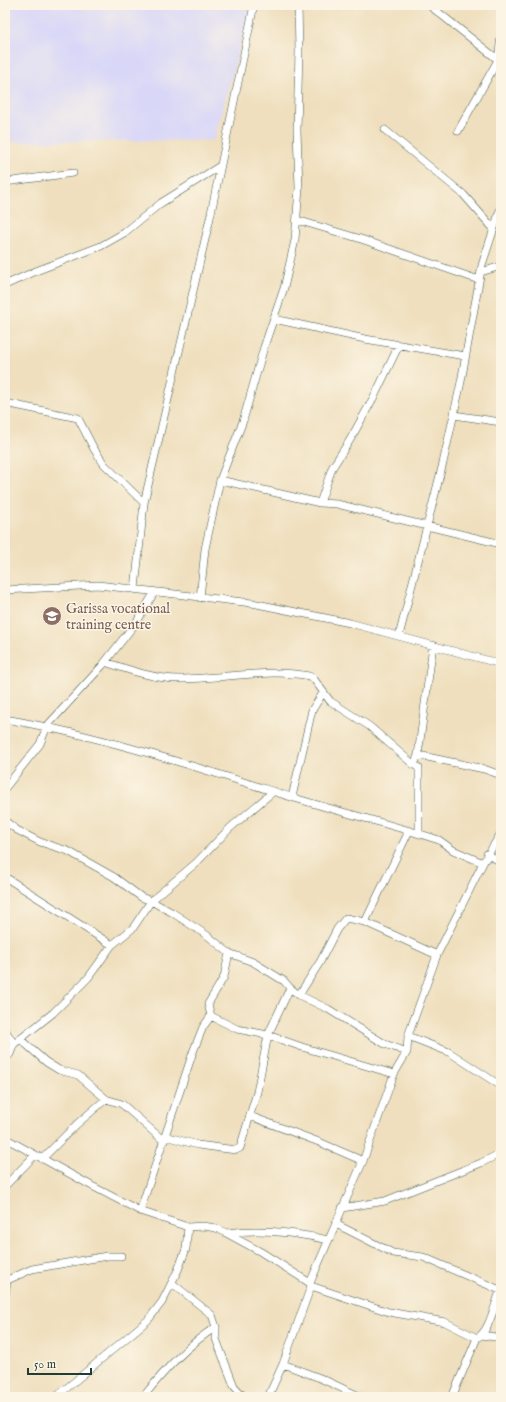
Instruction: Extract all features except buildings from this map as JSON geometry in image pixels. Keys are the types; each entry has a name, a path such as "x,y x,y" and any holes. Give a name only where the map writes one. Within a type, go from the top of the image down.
{"street":[{"path":"135,589 144,503 210,218 254,5"},
{"path":"200,598 205,549 220,480 243,421 284,288 297,220 300,188 297,130 299,50 298,5"},
{"path":"429,5 499,61"},
{"path":"458,131 499,61 501,37"},
{"path":"385,130 463,194 493,228"},
{"path":"5,285 36,270 101,246 124,233 161,203 220,166"},
{"path":"5,182 74,173"},
{"path":"399,636 454,415 479,280 493,228 501,207"},
{"path":"297,220 360,239 479,280"},
{"path":"481,272 501,266"},
{"path":"274,319 465,356"},
{"path":"320,503 332,468 350,440 376,393 399,344"},
{"path":"5,403 78,418 94,449 104,464 144,503"},
{"path":"454,415 501,422"},
{"path":"220,480 320,503 337,504 426,527 501,544"},
{"path":"5,590 98,586 252,603 350,623 501,664"},
{"path":"5,788 40,744 47,726 105,662 138,620 154,593"},
{"path":"414,765 418,755 433,645"},
{"path":"105,662 129,670 179,679 279,672 302,674 313,678 330,701 369,726 419,768 419,834"},
{"path":"292,797 312,710 323,693"},
{"path":"5,719 47,726 117,742 292,797 439,840 453,850 483,863"},
{"path":"418,755 484,769 501,776"},
{"path":"5,1059 10,1054 14,1044 53,1013 83,983 112,945 133,928 151,901 196,862 230,828 274,791"},
{"path":"5,821 17,830 40,842 68,851 114,877 141,898 151,901 208,936 229,953 253,962 284,981 299,995 328,1009 385,1044 407,1052"},
{"path":"365,922 409,832"},
{"path":"268,1397 283,1364 328,1240 363,1161 394,1074 407,1052 408,1036 437,955 483,863 501,833"},
{"path":"488,854 501,862"},
{"path":"5,877 112,945"},
{"path":"299,995 320,962 337,929 346,918 365,922 437,955"},
{"path":"229,953 224,977 208,1004 211,1016 237,1029 268,1035 302,1048 394,1074"},
{"path":"20,1039 46,1062 59,1070 78,1075 106,1099 122,1104 164,1138 198,1145 236,1150 240,1148 244,1139 257,1092 268,1035 290,988"},
{"path":"140,1211 193,1052 203,1027 211,1016"},
{"path":"5,1030 14,1044"},
{"path":"408,1036 449,1052 501,1086"},
{"path":"42,1159 76,1124 106,1099"},
{"path":"250,1116 319,1142 363,1161"},
{"path":"5,1138 140,1211 188,1228 203,1226 216,1228 261,1252 311,1284 389,1312 445,1322 480,1336 501,1338"},
{"path":"342,1208 385,1201 481,1163 501,1153"},
{"path":"5,1186 34,1155"},
{"path":"336,1224 393,1253 424,1257 501,1289 452,1397"},
{"path":"56,1397 148,1320 162,1302 172,1283 186,1249 188,1228"},
{"path":"226,1233 249,1230 296,1232 328,1240"},
{"path":"5,1295 6,1281 32,1269 107,1256 121,1256"},
{"path":"172,1283 212,1315 216,1327 216,1339 234,1386 244,1397"},
{"path":"143,1397 181,1353 198,1338 216,1327"},
{"path":"283,1364 320,1378 361,1397"}],"shaded area":[{"path":"5,5 251,5 214,140 5,142"}],"place":[{"name":"Garissa vocational training centre","path":"52,616"}]}
